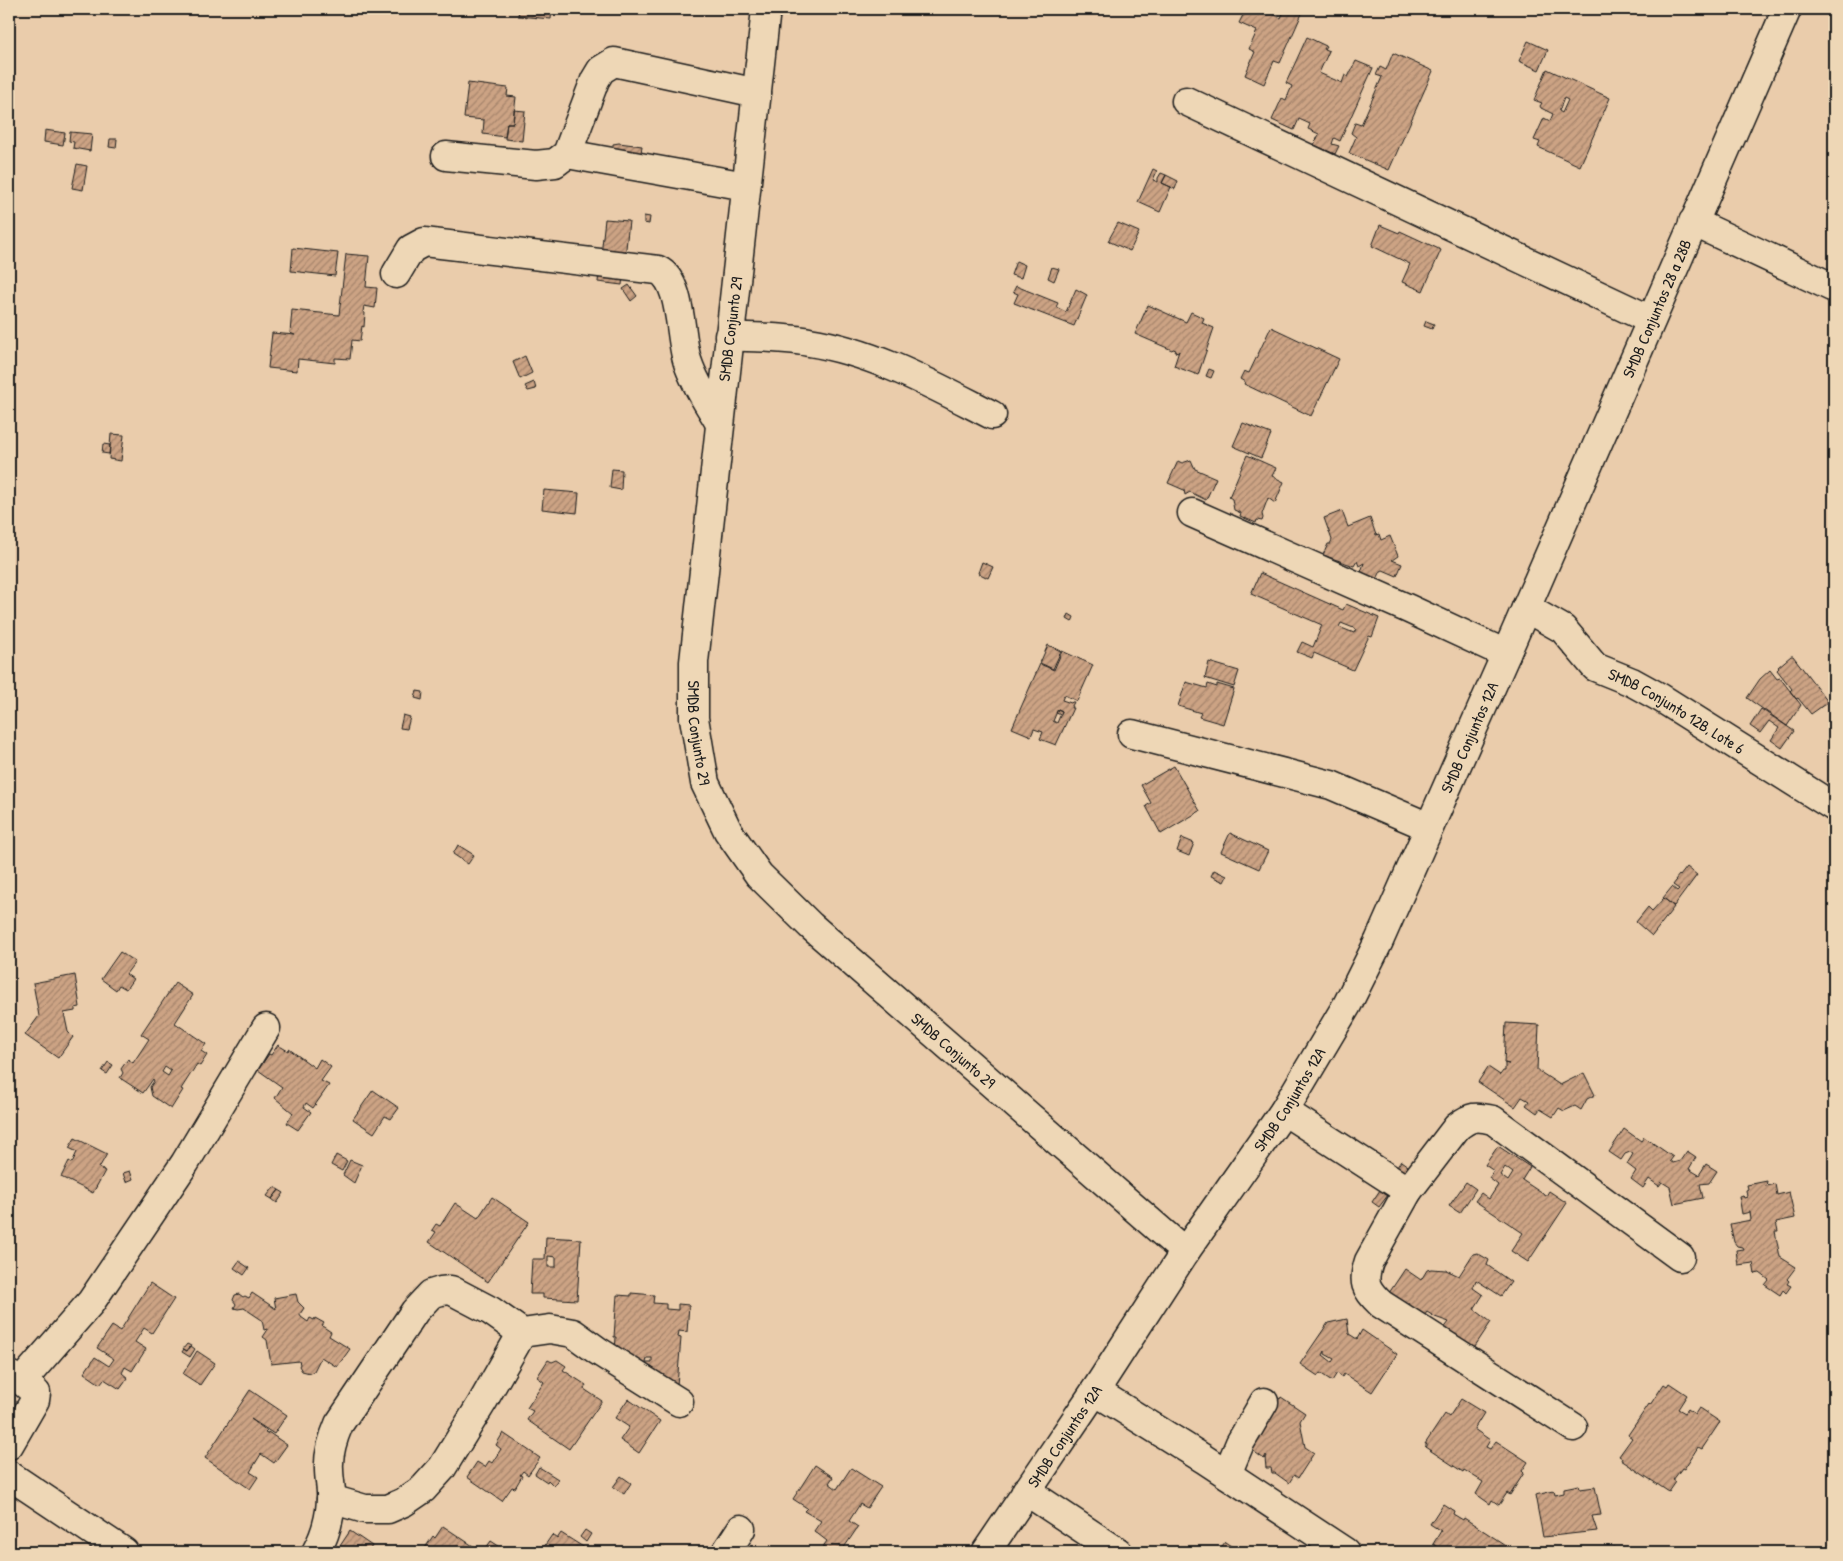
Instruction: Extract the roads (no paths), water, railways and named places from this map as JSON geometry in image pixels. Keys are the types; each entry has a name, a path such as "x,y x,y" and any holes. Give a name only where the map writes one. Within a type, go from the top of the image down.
{"street":[{"name":"SMDB Conjunto 29","path":"766,9 694,662 694,718 706,783 728,831 759,874 812,926 1185,1252"},
{"name":"SMDB Conjuntos 28 a 28B","path":"1526,608 1787,9"},
{"path":"446,156 536,165 555,163 567,154 595,80 601,70 614,62 757,93"},
{"path":"1186,101 1651,320"},
{"path":"567,154 746,186"},
{"path":"1693,222 1833,285"},
{"path":"396,274 411,249 424,242 433,241 658,270 667,277 673,287 682,341 688,363 698,386 719,422"},
{"path":"729,336 808,342 861,354 921,379 992,415"},
{"path":"1192,513 1506,654"},
{"name":"SMDB Conjuntos 12A","path":"986,1552 1095,1391 1185,1252 1284,1111 1347,1005 1379,941 1526,608"},
{"name":"SMDB Conjunto 12B, Lote 6","path":"1526,608 1563,629 1595,667 1632,682 1654,694 1834,806"},
{"path":"1132,734 1332,785 1429,826"},
{"path":"9,1445 36,1396 33,1389 15,1378 91,1302 185,1163 266,1028"},
{"path":"1284,1111 1408,1191"},
{"path":"1573,1427 1380,1304 1371,1295 1366,1285 1365,1274 1367,1268 1408,1191 1457,1128 1467,1119 1479,1116 1493,1120 1680,1257"},
{"path":"316,1552 323,1539 330,1514 329,1468 332,1440 339,1424 415,1311 431,1294 451,1290 491,1311 522,1333 550,1329 574,1332 598,1351 679,1402"},
{"path":"331,1499 365,1509 388,1509 404,1502 423,1489 442,1468 522,1333"},
{"path":"1095,1391 1227,1474 1345,1552"},
{"path":"1227,1474 1240,1443 1264,1402"},
{"path":"9,1475 124,1552"},
{"path":"1026,1491 1118,1552"},
{"path":"726,1552 741,1529"}]}
